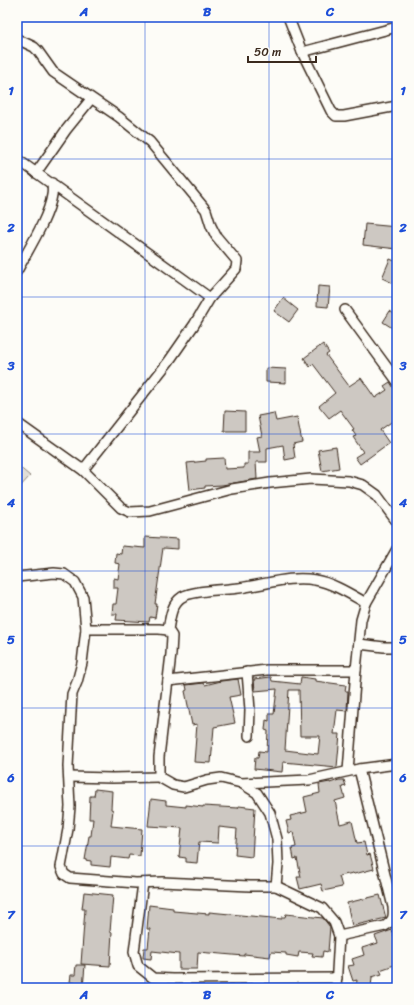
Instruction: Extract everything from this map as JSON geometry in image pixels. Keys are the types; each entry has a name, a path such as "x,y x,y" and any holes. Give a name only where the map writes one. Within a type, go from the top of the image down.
{"street":[{"path":"291,18 302,52 331,111 336,116 344,116 397,106"},
{"path":"302,52 393,28"},
{"path":"17,39 38,51 53,72 119,117 150,142 206,210 216,236 237,261 236,269 210,298 194,326 169,361 83,470"},
{"path":"36,173 66,130 91,99"},
{"path":"17,159 210,298"},
{"path":"17,271 48,209 52,195 52,183"},
{"path":"345,310 397,381"},
{"path":"17,423 83,470 121,508 130,512 150,511 247,486 311,479 349,481 363,485 377,495 397,522"},
{"path":"348,771 361,620 366,602 397,549"},
{"path":"17,577 54,573 64,574 75,582 83,597 86,629 82,662 72,694 68,766 70,807 68,829 61,867 64,874 70,878 276,886 322,908 334,922 339,936 336,988"},
{"path":"159,777 159,757 171,654 172,636 168,630 173,606 181,598 195,594 304,579 316,580 342,590 366,602"},
{"path":"86,629 168,630"},
{"path":"359,644 397,647"},
{"path":"168,681 267,670 356,670"},
{"path":"247,672 250,710 249,736"},
{"path":"69,777 159,777 173,784 184,787 207,780 221,778 241,783 310,780 348,771 397,764"},
{"path":"339,936 385,926 391,922 394,917 359,769"},
{"path":"241,783 257,793 270,813 276,839 278,864 276,886"},
{"path":"144,882 134,952 138,966 153,978 337,978"}],"shaded area":[{"path":"17,465 30,476 17,490"}],"building":[{"path":"365,224 397,227 397,249 363,245"},
{"path":"390,259 397,262 397,285 382,278"},
{"path":"318,286 330,287 328,307 317,306"},
{"path":"283,298 298,310 289,322 274,311"},
{"path":"390,311 397,316 397,331 383,322"},
{"path":"323,344 329,353 326,355 349,386 361,378 375,398 387,390 384,386 390,382 397,393 394,396 397,401 397,418 380,430 389,443 360,464 355,457 363,452 353,437 356,436 352,430 354,429 340,410 329,418 319,406 335,393 313,364 310,367 304,358"},
{"path":"266,368 286,369 286,383 266,382"},
{"path":"225,411 245,412 245,431 224,431"},
{"path":"274,413 276,421 297,417 302,442 293,444 295,458 285,460 283,445 267,448 267,462 256,462 257,479 222,485 205,486 205,488 190,490 187,463 206,461 206,459 224,458 225,469 244,468 244,464 248,464 248,452 260,452 257,437 262,436 258,416"},
{"path":"336,447 339,468 322,471 318,450"},
{"path":"145,537 178,539 178,549 163,548 155,604 157,604 155,618 150,617 149,622 116,620 117,614 112,614 113,604 116,604 118,588 114,588 114,578 118,579 120,564 115,563 116,553 121,554 122,546 145,548"},
{"path":"271,677 272,681 300,684 301,677 315,679 315,681 346,685 345,691 348,691 347,711 337,710 334,734 340,734 337,767 283,762 282,772 254,769 255,758 258,758 259,751 267,752 268,731 265,730 266,720 269,721 269,714 274,714 277,689 255,691 254,679","holes":["289,690 299,690 300,736 320,736 318,754 285,750"]},
{"path":"238,679 241,695 229,697 235,723 214,727 211,763 194,762 197,724 192,725 185,691 187,690 186,685 204,683 205,685"},
{"path":"344,780 346,786 342,787 345,798 335,801 340,824 352,821 357,843 364,842 367,855 370,854 374,869 339,876 342,887 323,891 321,884 300,889 297,877 301,877 297,858 294,859 292,848 296,847 293,832 289,833 286,821 291,820 290,816 307,812 304,797 320,793 319,784"},
{"path":"95,789 112,791 111,809 113,810 111,826 142,829 140,856 129,855 128,859 111,857 110,867 91,865 91,861 85,860 89,836 91,836 93,819 89,819 90,796 94,796"},
{"path":"151,799 166,801 166,805 186,807 186,805 238,808 239,806 255,808 252,857 235,855 237,829 219,827 218,843 199,842 197,863 186,862 186,858 179,857 182,828 148,826"},
{"path":"84,892 113,895 110,932 112,932 110,966 81,964 85,909 82,909"},
{"path":"380,895 386,918 352,926 347,903"},
{"path":"149,905 173,908 173,911 209,914 209,912 282,919 282,917 285,917 286,914 323,918 330,927 328,952 323,951 322,957 312,956 313,953 299,952 298,957 286,955 286,953 271,952 270,957 198,952 197,969 179,969 179,954 152,951 151,959 143,958 144,948 148,948 150,929 147,929"},
{"path":"392,930 397,945 397,964 380,970 382,974 372,977 371,988 356,988 357,980 353,981 348,966 354,965 352,959 364,955 362,948 378,943 375,936"},
{"path":"76,965 85,965 83,988 74,988 75,983 70,982 71,975 75,975"}]}
